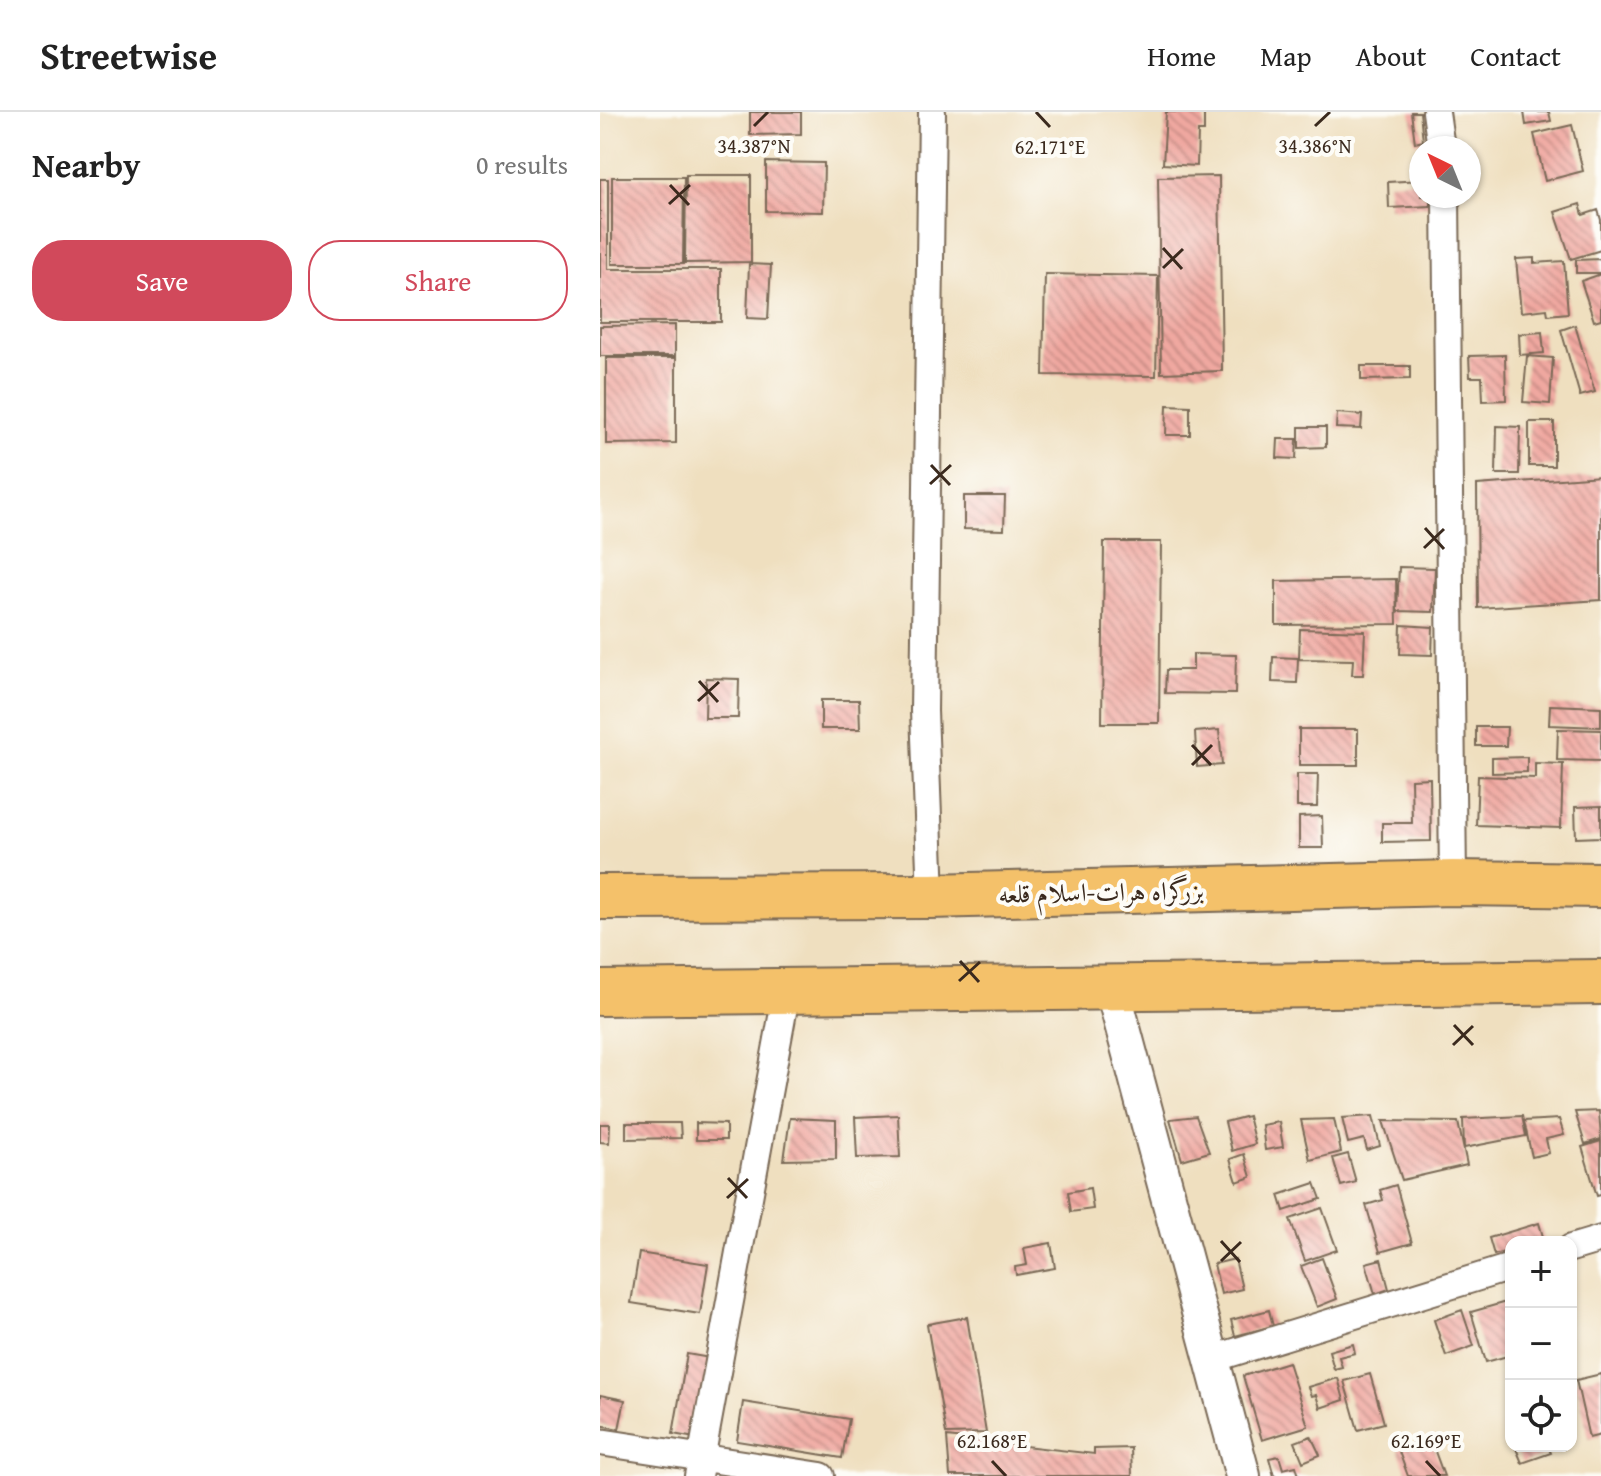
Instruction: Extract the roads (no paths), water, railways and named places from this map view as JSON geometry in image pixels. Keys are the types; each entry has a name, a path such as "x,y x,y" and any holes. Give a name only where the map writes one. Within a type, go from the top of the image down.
{"highway":[{"name":"بزرگراه هرات-اسلام قلعه","path":"600,897 931,896 1453,883 1601,885"},
{"path":"600,993 1601,982"}],"street":[{"path":"931,896 924,711 932,112"},
{"path":"1436,112 1439,136"},
{"path":"1446,208 1453,883"},
{"path":"1112,987 1243,1476"},
{"path":"700,1467 787,990"},
{"path":"1577,1246 1601,1239"},
{"path":"1212,1359 1505,1269"},
{"path":"600,1442 700,1467 821,1476"}]}
